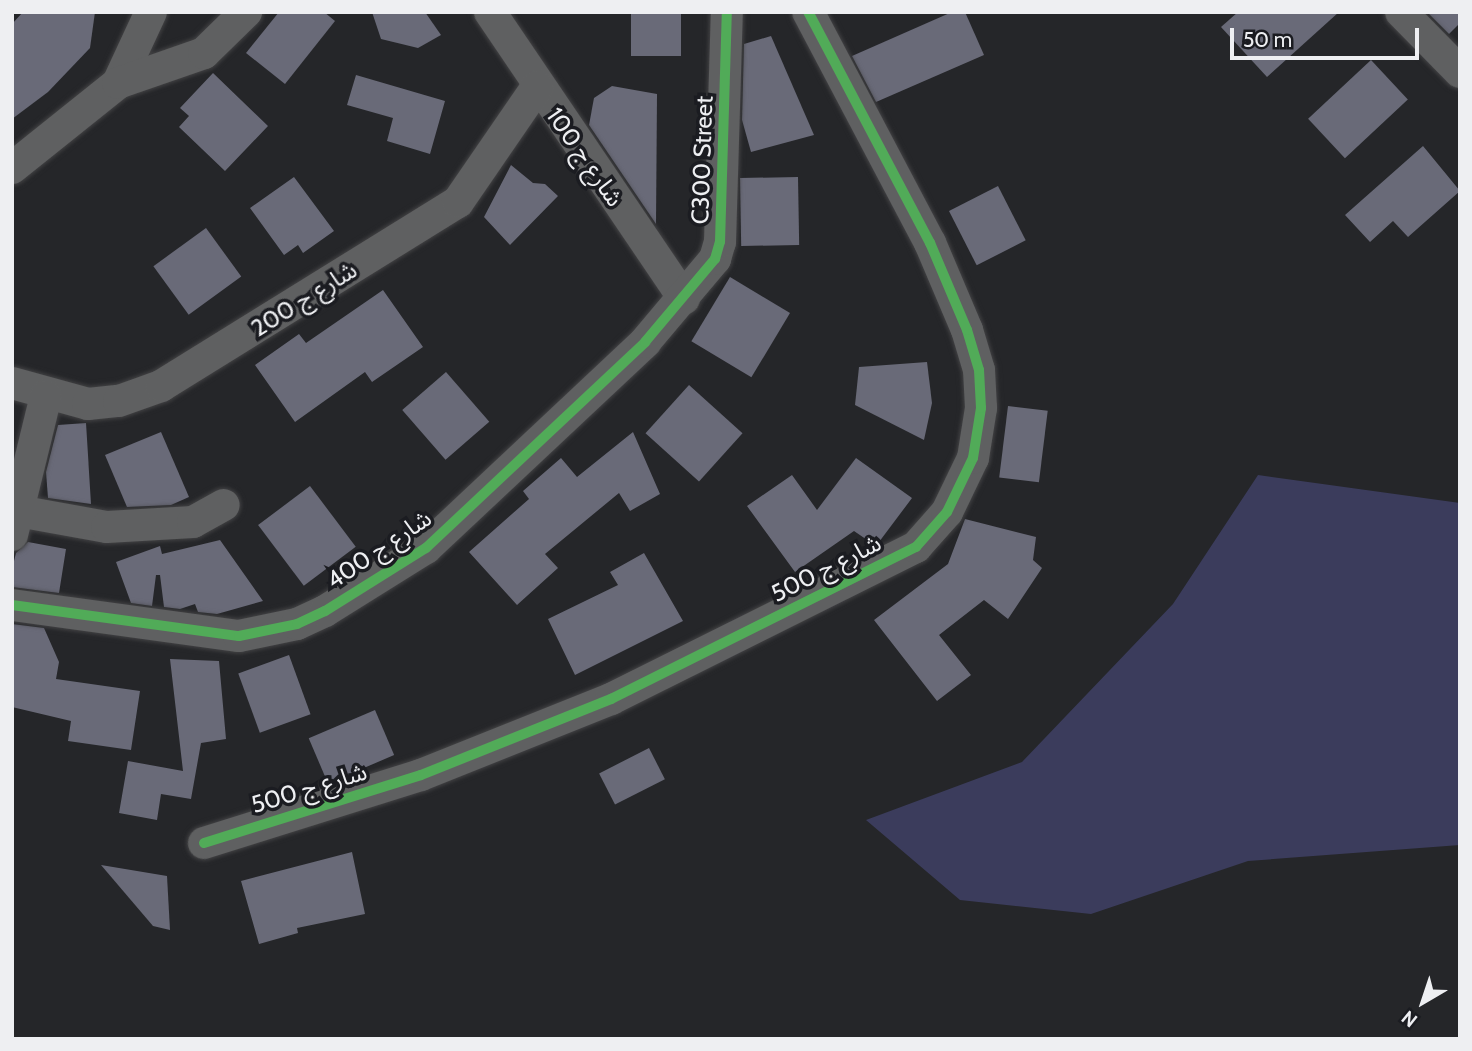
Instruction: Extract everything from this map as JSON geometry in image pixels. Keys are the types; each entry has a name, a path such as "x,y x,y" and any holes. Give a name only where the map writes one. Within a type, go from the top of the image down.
{"street":[{"path":"118,83 134,57 150,12"},
{"path":"12,168 118,83 204,53 246,12"},
{"name":"شارع ج 100","path":"490,12 537,87 684,299"},
{"name":"C300 Street","path":"684,299 715,259 720,242 727,12"},
{"name":"شارع ج 500","path":"204,843 422,775 611,699 916,547 947,512 973,458 981,408 979,370 930,243 808,12"},
{"path":"1401,12 1460,72"},
{"name":"شارع ج 200","path":"12,383 46,396 96,404 143,394 431,221 469,189 537,87"},
{"name":"شارع ج 400","path":"12,605 214,635 239,636 306,620 426,548 645,342 684,299"},
{"path":"46,396 15,523 107,527 193,522 224,505"}],"shaded area":[{"path":"1258,475 1460,503 1460,845 1248,861 1091,914 960,900 866,820 1022,762 1173,604"}],"building":[{"path":"23,12 95,12 90,48 48,92 12,119 12,24"},
{"path":"279,12 324,12 335,21 285,84 246,53"},
{"path":"372,12 425,12 441,35 418,48 381,39"},
{"path":"631,12 681,12 681,56 631,56"},
{"path":"952,12 965,12 984,55 876,102 852,56"},
{"path":"1238,12 1339,12 1267,77 1221,27"},
{"path":"1427,12 1460,12 1460,23 1449,34"},
{"path":"771,36 814,135 751,152 742,120 744,44"},
{"path":"1371,60 1408,99 1345,158 1308,119"},
{"path":"213,73 268,126 225,171 179,127 189,116 180,108"},
{"path":"356,75 445,101 430,154 387,141 393,118 347,105"},
{"path":"612,86 657,94 656,224 589,125 594,98"},
{"path":"1423,146 1460,191 1408,237 1393,221 1370,242 1345,215"},
{"path":"511,165 533,183 545,184 558,196 510,245 484,217"},
{"path":"294,177 334,231 303,253 298,245 284,255 250,208"},
{"path":"798,177 799,245 741,246 740,178"},
{"path":"998,186 1026,240 977,265 949,211"},
{"path":"206,228 241,277 189,315 153,266"},
{"path":"730,277 790,313 751,377 691,341"},
{"path":"383,290 423,347 372,382 365,372 295,422 255,365 299,334 306,343"},
{"path":"927,362 932,403 924,440 855,405 859,367"},
{"path":"446,372 489,422 446,460 402,410"},
{"path":"689,385 743,433 699,481 646,433"},
{"path":"1008,406 1048,411 1039,482 999,477"},
{"path":"86,423 91,504 48,498 46,472 58,425"},
{"path":"161,432 189,497 171,505 127,507 105,455"},
{"path":"633,432 660,494 630,511 619,493 545,554 558,568 517,605 469,552 529,499 523,491 561,458 577,477"},
{"path":"856,458 912,498 876,546 854,531 795,572 747,506 792,475 817,510"},
{"path":"310,486 356,547 304,586 258,525"},
{"path":"965,519 1036,537 1033,560 1042,568 1008,619 984,600 939,635 971,675 937,701 874,620 948,564"},
{"path":"220,540 263,601 217,614 198,612 195,604 180,609 164,607 160,575 156,575 152,606 131,603 116,562 160,546 162,554"},
{"path":"28,542 66,549 59,593 12,587 12,557 14,561 16,553"},
{"path":"644,553 683,621 575,675 548,619 618,585 610,572"},
{"path":"12,624 44,628 59,662 56,679 140,691 131,750 68,741 71,721 12,707"},
{"path":"289,655 311,714 260,733 238,673"},
{"path":"170,659 219,661 226,739 201,743 191,799 161,794 157,820 119,813 128,761 183,771"},
{"path":"375,710 394,755 328,783 309,738"},
{"path":"649,748 665,779 615,805 599,773"},
{"path":"352,852 365,914 297,928 298,933 259,944 241,881"},
{"path":"101,865 167,876 170,930 153,926"}],"cycle path":[{"path":"12,605 239,636 297,624 325,611 426,548 645,342 715,259 720,242 727,12"},
{"path":"204,843 421,775 611,699 916,547 947,512 973,458 981,408 979,370 967,330 930,243 808,12"}]}
